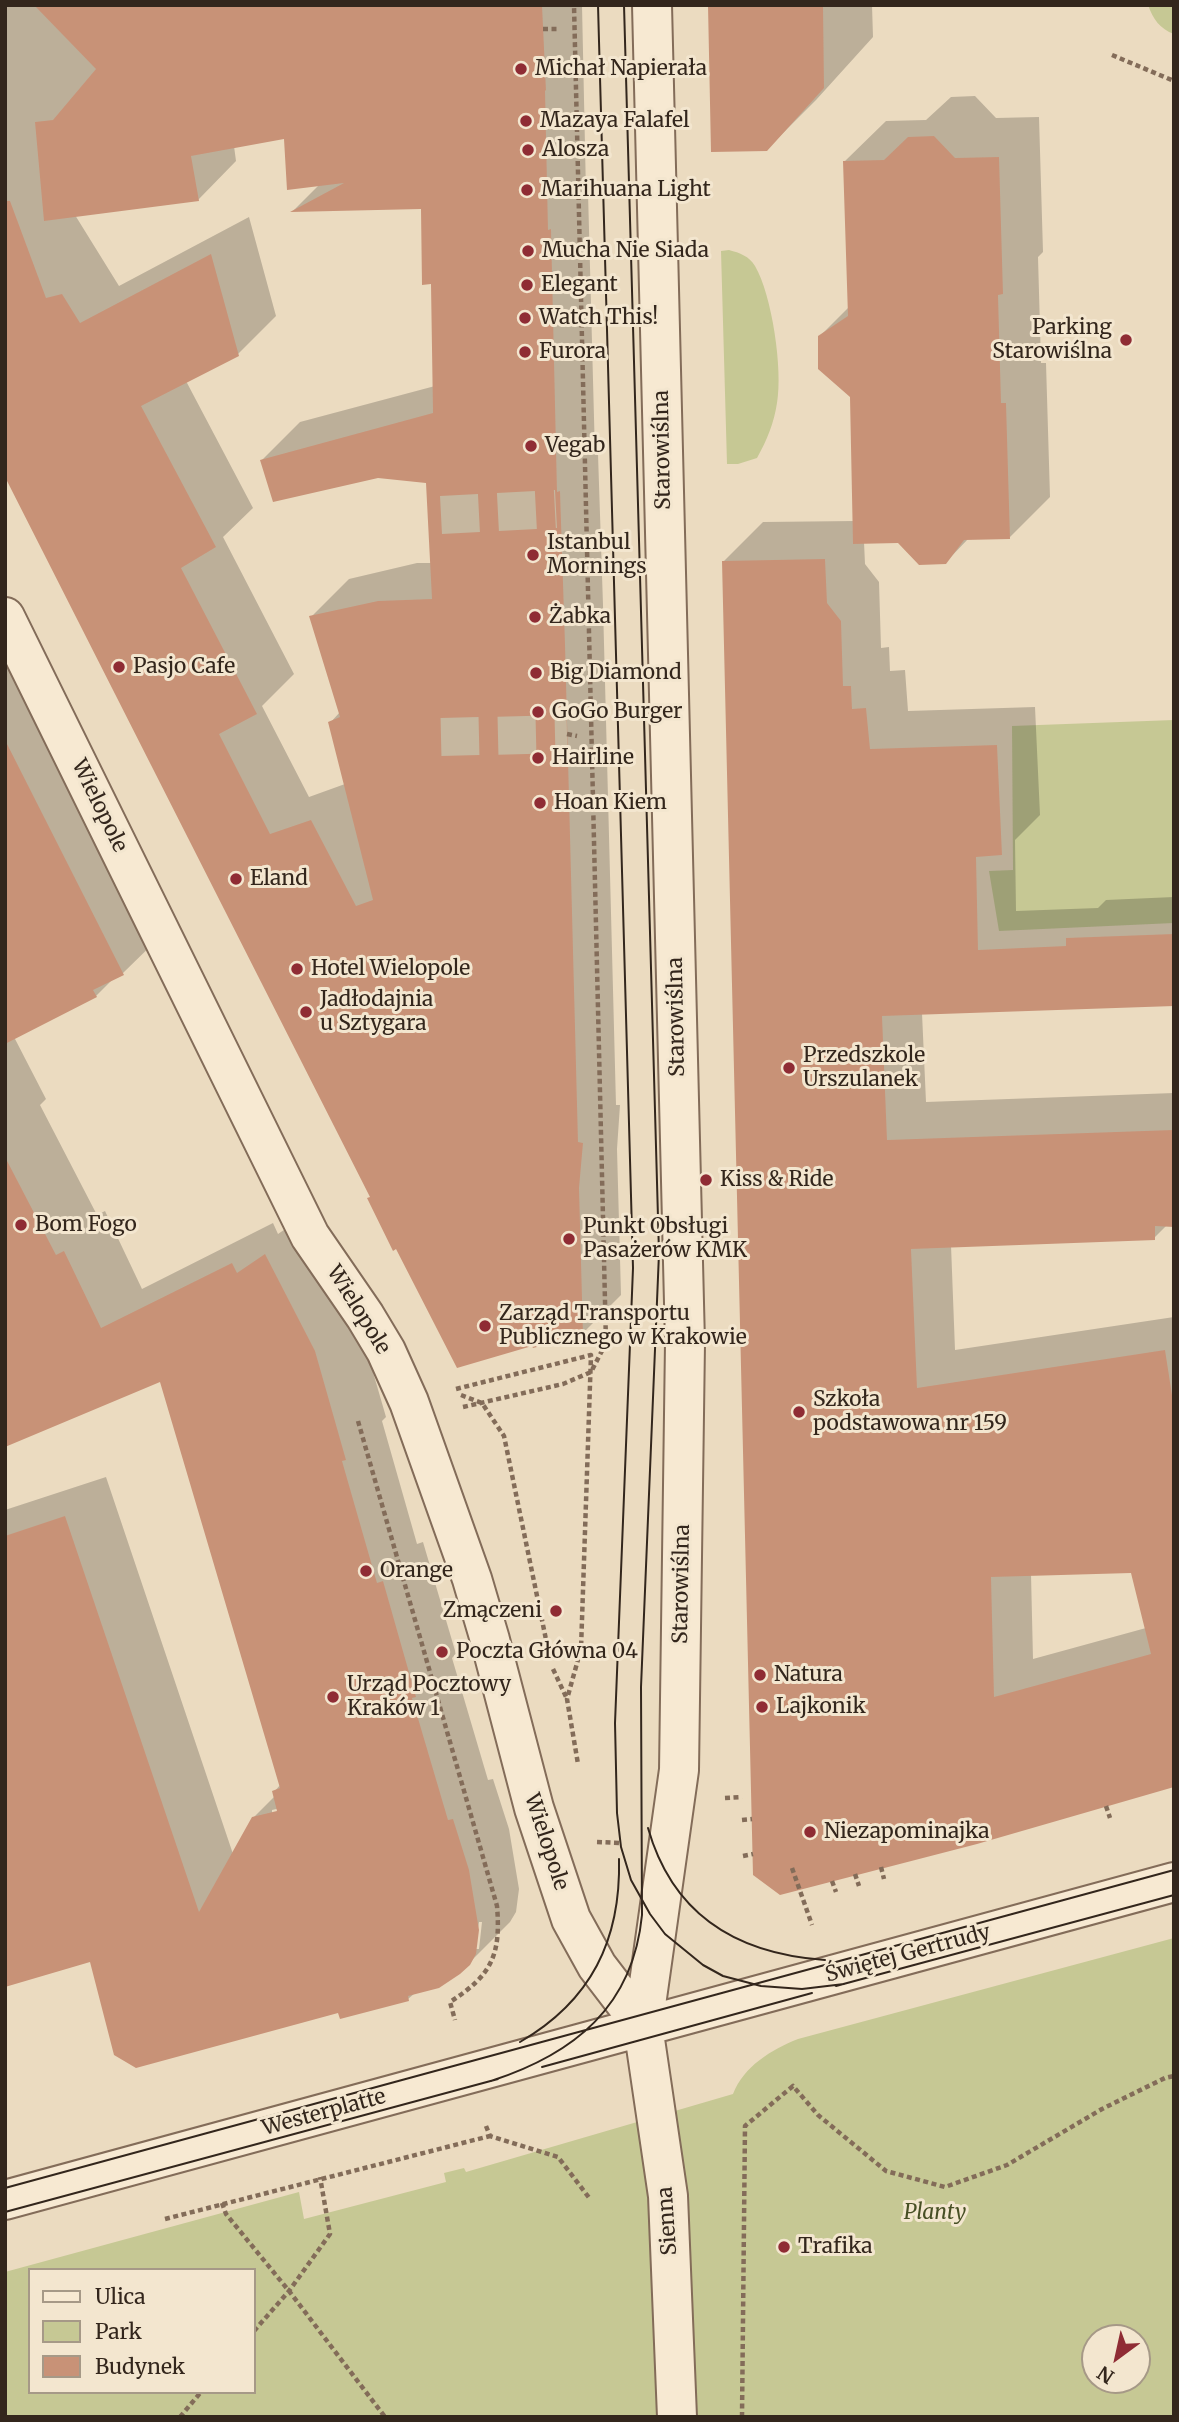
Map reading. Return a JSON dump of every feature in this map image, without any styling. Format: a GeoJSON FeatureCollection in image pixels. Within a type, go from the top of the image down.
{"type":"FeatureCollection","features":[{"type":"Feature","properties":{"kind":"street","name":"Starowiślna"},"geometry":{"type":"LineString","coordinates":[[643,2026],[679,1770],[685,1343],[652,5]]}},
{"type":"Feature","properties":{"kind":"street","name":"Wielopole"},"geometry":{"type":"LineString","coordinates":[[5,617],[310,1236],[386,1351],[417,1421],[472,1579],[540,1827],[578,1935],[597,1966],[643,2026]]}},
{"type":"Feature","properties":{"kind":"street","name":"Świętej Gertrudy"},"geometry":{"type":"LineString","coordinates":[[643,2026],[1174,1882]]}},
{"type":"Feature","properties":{"kind":"street","name":"Westerplatte"},"geometry":{"type":"LineString","coordinates":[[5,2200],[643,2026]]}},
{"type":"Feature","properties":{"kind":"street","name":"Sienna"},"geometry":{"type":"LineString","coordinates":[[643,2026],[667,2196],[677,2417]]}},
{"type":"Feature","properties":{"kind":"path"},"geometry":{"type":"LineString","coordinates":[[417,1421],[447,1411],[563,1384],[591,1372],[606,1343],[574,5]]}},
{"type":"Feature","properties":{"kind":"path"},"geometry":{"type":"LineString","coordinates":[[543,29],[558,29]]}},
{"type":"Feature","properties":{"kind":"path"},"geometry":{"type":"LineString","coordinates":[[1112,55],[1174,81]]}},
{"type":"Feature","properties":{"kind":"path"},"geometry":{"type":"LineString","coordinates":[[567,734],[577,736]]}},
{"type":"Feature","properties":{"kind":"path"},"geometry":{"type":"LineString","coordinates":[[567,1699],[580,1649],[591,1355],[450,1391],[482,1403],[504,1436],[553,1670],[567,1699],[580,1776]]}},
{"type":"Feature","properties":{"kind":"path"},"geometry":{"type":"LineString","coordinates":[[359,1421],[497,1906],[499,1934],[496,1952],[472,1988],[450,2002],[455,2020]]}},
{"type":"Feature","properties":{"kind":"path"},"geometry":{"type":"LineString","coordinates":[[1106,1806],[1110,1818]]}},
{"type":"Feature","properties":{"kind":"path"},"geometry":{"type":"LineString","coordinates":[[742,1819],[752,1819]]}},
{"type":"Feature","properties":{"kind":"path"},"geometry":{"type":"LineString","coordinates":[[540,1827],[583,1842],[670,1841]]}},
{"type":"Feature","properties":{"kind":"path"},"geometry":{"type":"LineString","coordinates":[[743,1856],[753,1854]]}},
{"type":"Feature","properties":{"kind":"path"},"geometry":{"type":"LineString","coordinates":[[881,1867],[884,1879]]}},
{"type":"Feature","properties":{"kind":"path"},"geometry":{"type":"LineString","coordinates":[[792,1868],[812,1925]]}},
{"type":"Feature","properties":{"kind":"path"},"geometry":{"type":"LineString","coordinates":[[855,1874],[859,1886]]}},
{"type":"Feature","properties":{"kind":"path"},"geometry":{"type":"LineString","coordinates":[[832,1881],[836,1892]]}},
{"type":"Feature","properties":{"kind":"path"},"geometry":{"type":"LineString","coordinates":[[742,2417],[746,2126],[793,2086],[818,2115],[886,2171],[945,2187],[1007,2165],[1101,2109],[1174,2076]]}},
{"type":"Feature","properties":{"kind":"path"},"geometry":{"type":"LineString","coordinates":[[486,2126],[490,2136]]}},
{"type":"Feature","properties":{"kind":"path"},"geometry":{"type":"LineString","coordinates":[[165,2218],[490,2136],[558,2157],[590,2199]]}},
{"type":"Feature","properties":{"kind":"path"},"geometry":{"type":"LineString","coordinates":[[256,2329],[289,2291],[330,2234],[320,2177]]}},
{"type":"Feature","properties":{"kind":"path"},"geometry":{"type":"LineString","coordinates":[[222,2203],[226,2214],[289,2291],[385,2417]]}},
{"type":"Feature","properties":{"kind":"path"},"geometry":{"type":"LineString","coordinates":[[180,2417],[199,2394]]}},
{"type":"Feature","properties":{"kind":"green space"},"geometry":{"type":"Polygon","coordinates":[[[1148,5],[1174,5],[1174,34],[1158,23],[1148,5]]]}},
{"type":"Feature","properties":{"kind":"green space"},"geometry":{"type":"Polygon","coordinates":[[[729,250],[750,260],[761,279],[775,333],[778,372],[777,403],[767,438],[757,458],[738,464],[727,464],[721,251],[729,250]]]}},
{"type":"Feature","properties":{"kind":"green space"},"geometry":{"type":"Polygon","coordinates":[[[1174,720],[1174,923],[999,931],[989,871],[1013,870],[1012,726],[1174,720]]]}},
{"type":"Feature","properties":{"kind":"green space","name":"Planty"},"geometry":{"type":"Polygon","coordinates":[[[1174,1938],[1174,2417],[5,2417],[5,2272],[299,2192],[304,2219],[446,2182],[444,2173],[464,2168],[466,2172],[733,2094],[744,2075],[760,2060],[798,2039],[1174,1938]]]}},
{"type":"Feature","properties":{"kind":"building"},"geometry":{"type":"Polygon","coordinates":[[[34,5],[542,5],[557,492],[560,491],[565,644],[578,1142],[583,1143],[579,1188],[583,1335],[533,1348],[532,1346],[457,1368],[396,1249],[393,1251],[367,1198],[370,1197],[5,477],[5,201],[10,201],[46,298],[62,294],[80,323],[211,254],[239,356],[141,406],[216,547],[181,568],[257,714],[219,734],[270,834],[311,820],[356,906],[373,900],[328,722],[340,717],[309,616],[378,601],[432,599],[426,483],[378,478],[273,502],[260,460],[433,413],[431,284],[422,285],[421,209],[290,212],[344,183],[287,190],[284,139],[191,156],[199,201],[44,221],[35,122],[53,120],[96,69],[34,5]]]}},
{"type":"Feature","properties":{"kind":"building"},"geometry":{"type":"Polygon","coordinates":[[[708,5],[823,5],[824,88],[767,151],[711,152],[708,5]]]}},
{"type":"Feature","properties":{"kind":"building"},"geometry":{"type":"Polygon","coordinates":[[[934,136],[955,158],[999,157],[1003,294],[998,295],[1001,403],[1006,403],[1010,539],[964,540],[946,564],[919,565],[898,543],[853,544],[850,397],[818,369],[818,336],[848,316],[843,161],[884,160],[908,137],[934,136]]]}},
{"type":"Feature","properties":{"kind":"building"},"geometry":{"type":"Polygon","coordinates":[[[825,559],[827,603],[841,621],[843,686],[851,686],[852,709],[866,708],[870,749],[997,745],[1002,855],[976,857],[978,950],[1066,946],[1066,938],[1174,934],[1174,1006],[882,1016],[887,1140],[1173,1130],[1174,1227],[1155,1226],[1155,1240],[911,1249],[917,1388],[1165,1350],[1174,1408],[1174,1787],[977,1844],[780,1895],[753,1875],[722,561],[825,559]],[[1131,1573],[991,1577],[994,1697],[1151,1654],[1131,1573]]]}},
{"type":"Feature","properties":{"kind":"building"},"geometry":{"type":"Polygon","coordinates":[[[5,740],[124,975],[93,990],[97,997],[5,1044],[5,740]]]}},
{"type":"Feature","properties":{"kind":"building","name":"Urząd Pocztowy Kraków 1"},"geometry":{"type":"Polygon","coordinates":[[[5,1157],[56,1255],[64,1251],[101,1328],[232,1263],[237,1273],[265,1254],[315,1351],[346,1460],[342,1461],[377,1583],[383,1581],[416,1697],[412,1698],[448,1820],[453,1819],[469,1870],[479,1930],[476,1954],[470,1965],[439,1988],[408,1996],[409,2001],[340,2019],[338,2013],[136,2068],[114,2055],[90,1962],[5,1987],[5,1536],[65,1516],[199,1912],[252,1817],[277,1811],[272,1791],[280,1788],[160,1382],[5,1447],[5,1157]]]}},
{"type":"Feature","properties":{"kind":"tunnel"},"geometry":{"type":"LineString","coordinates":[[441,515],[556,509]]}},
{"type":"Feature","properties":{"kind":"tunnel"},"geometry":{"type":"LineString","coordinates":[[441,737],[567,734]]}},
{"type":"Feature","properties":{"kind":"tram line"},"geometry":{"type":"LineString","coordinates":[[598,5],[633,1268],[615,1723],[617,1813],[621,1847],[631,1880],[650,1914],[665,1934],[703,1965],[723,1976],[761,1986],[802,1989],[844,1984]]}},
{"type":"Feature","properties":{"kind":"tram line"},"geometry":{"type":"LineString","coordinates":[[491,2081],[548,2057],[573,2041],[594,2022],[612,2001],[626,1976],[636,1947],[642,1915],[641,1687],[659,1253],[624,5]]}},
{"type":"Feature","properties":{"kind":"tram line"},"geometry":{"type":"LineString","coordinates":[[648,1828],[659,1859],[674,1885],[692,1907],[713,1925],[737,1939],[764,1949],[825,1960]]}},
{"type":"Feature","properties":{"kind":"tram line"},"geometry":{"type":"LineString","coordinates":[[520,2042],[566,2008],[597,1966],[614,1916],[619,1859]]}},
{"type":"Feature","properties":{"kind":"tram line"},"geometry":{"type":"LineString","coordinates":[[5,2188],[1174,1870]]}},
{"type":"Feature","properties":{"kind":"tram line"},"geometry":{"type":"LineString","coordinates":[[836,1986],[1174,1895]]}},
{"type":"Feature","properties":{"kind":"tram line"},"geometry":{"type":"LineString","coordinates":[[542,2067],[812,1993]]}},
{"type":"Feature","properties":{"kind":"tram line"},"geometry":{"type":"LineString","coordinates":[[5,2212],[498,2079]]}},
{"type":"Feature","properties":{"kind":"place","name":"Michał Napierała"},"geometry":{"type":"Point","coordinates":[521,69]}},
{"type":"Feature","properties":{"kind":"place","name":"Mazaya Falafel"},"geometry":{"type":"Point","coordinates":[526,121]}},
{"type":"Feature","properties":{"kind":"place","name":"Alosza"},"geometry":{"type":"Point","coordinates":[528,150]}},
{"type":"Feature","properties":{"kind":"place","name":"Marihuana Light"},"geometry":{"type":"Point","coordinates":[527,190]}},
{"type":"Feature","properties":{"kind":"place","name":"Mucha Nie Siada"},"geometry":{"type":"Point","coordinates":[528,251]}},
{"type":"Feature","properties":{"kind":"place","name":"Elegant"},"geometry":{"type":"Point","coordinates":[527,285]}},
{"type":"Feature","properties":{"kind":"place","name":"Watch This!"},"geometry":{"type":"Point","coordinates":[525,318]}},
{"type":"Feature","properties":{"kind":"place","name":"Parking Starowiślna"},"geometry":{"type":"Point","coordinates":[1126,340]}},
{"type":"Feature","properties":{"kind":"place","name":"Furora"},"geometry":{"type":"Point","coordinates":[525,352]}},
{"type":"Feature","properties":{"kind":"place","name":"Vegab"},"geometry":{"type":"Point","coordinates":[531,446]}},
{"type":"Feature","properties":{"kind":"place","name":"Istanbul Mornings"},"geometry":{"type":"Point","coordinates":[533,555]}},
{"type":"Feature","properties":{"kind":"place","name":"Żabka"},"geometry":{"type":"Point","coordinates":[535,617]}},
{"type":"Feature","properties":{"kind":"place","name":"Pasjo Cafe"},"geometry":{"type":"Point","coordinates":[119,667]}},
{"type":"Feature","properties":{"kind":"place","name":"Big Diamond"},"geometry":{"type":"Point","coordinates":[536,673]}},
{"type":"Feature","properties":{"kind":"place","name":"GoGo Burger"},"geometry":{"type":"Point","coordinates":[538,712]}},
{"type":"Feature","properties":{"kind":"place","name":"Hairline"},"geometry":{"type":"Point","coordinates":[538,758]}},
{"type":"Feature","properties":{"kind":"place","name":"Hoan Kiem"},"geometry":{"type":"Point","coordinates":[540,803]}},
{"type":"Feature","properties":{"kind":"place","name":"Eland"},"geometry":{"type":"Point","coordinates":[236,879]}},
{"type":"Feature","properties":{"kind":"place","name":"Hotel Wielopole"},"geometry":{"type":"Point","coordinates":[297,969]}},
{"type":"Feature","properties":{"kind":"place","name":"Jadłodajnia u Sztygara"},"geometry":{"type":"Point","coordinates":[306,1012]}},
{"type":"Feature","properties":{"kind":"place","name":"Przedszkole Urszulanek"},"geometry":{"type":"Point","coordinates":[789,1068]}},
{"type":"Feature","properties":{"kind":"place","name":"Kiss & Ride"},"geometry":{"type":"Point","coordinates":[706,1180]}},
{"type":"Feature","properties":{"kind":"place","name":"Bom Fogo"},"geometry":{"type":"Point","coordinates":[21,1225]}},
{"type":"Feature","properties":{"kind":"place","name":"Punkt Obsługi Pasażerów KMK"},"geometry":{"type":"Point","coordinates":[569,1239]}},
{"type":"Feature","properties":{"kind":"place","name":"Zarząd Transportu Publicznego w Krakowie"},"geometry":{"type":"Point","coordinates":[485,1326]}},
{"type":"Feature","properties":{"kind":"place","name":"Szkoła podstawowa nr 159"},"geometry":{"type":"Point","coordinates":[799,1412]}},
{"type":"Feature","properties":{"kind":"place","name":"Orange"},"geometry":{"type":"Point","coordinates":[366,1571]}},
{"type":"Feature","properties":{"kind":"place","name":"Zmączeni"},"geometry":{"type":"Point","coordinates":[556,1611]}},
{"type":"Feature","properties":{"kind":"place","name":"Poczta Główna 04"},"geometry":{"type":"Point","coordinates":[442,1652]}},
{"type":"Feature","properties":{"kind":"place","name":"Natura"},"geometry":{"type":"Point","coordinates":[760,1675]}},
{"type":"Feature","properties":{"kind":"place","name":"Urząd Pocztowy Kraków 1"},"geometry":{"type":"Point","coordinates":[333,1697]}},
{"type":"Feature","properties":{"kind":"place","name":"Lajkonik"},"geometry":{"type":"Point","coordinates":[762,1707]}},
{"type":"Feature","properties":{"kind":"place","name":"Niezapominajka"},"geometry":{"type":"Point","coordinates":[810,1832]}},
{"type":"Feature","properties":{"kind":"place","name":"Trafika"},"geometry":{"type":"Point","coordinates":[784,2247]}}]}
